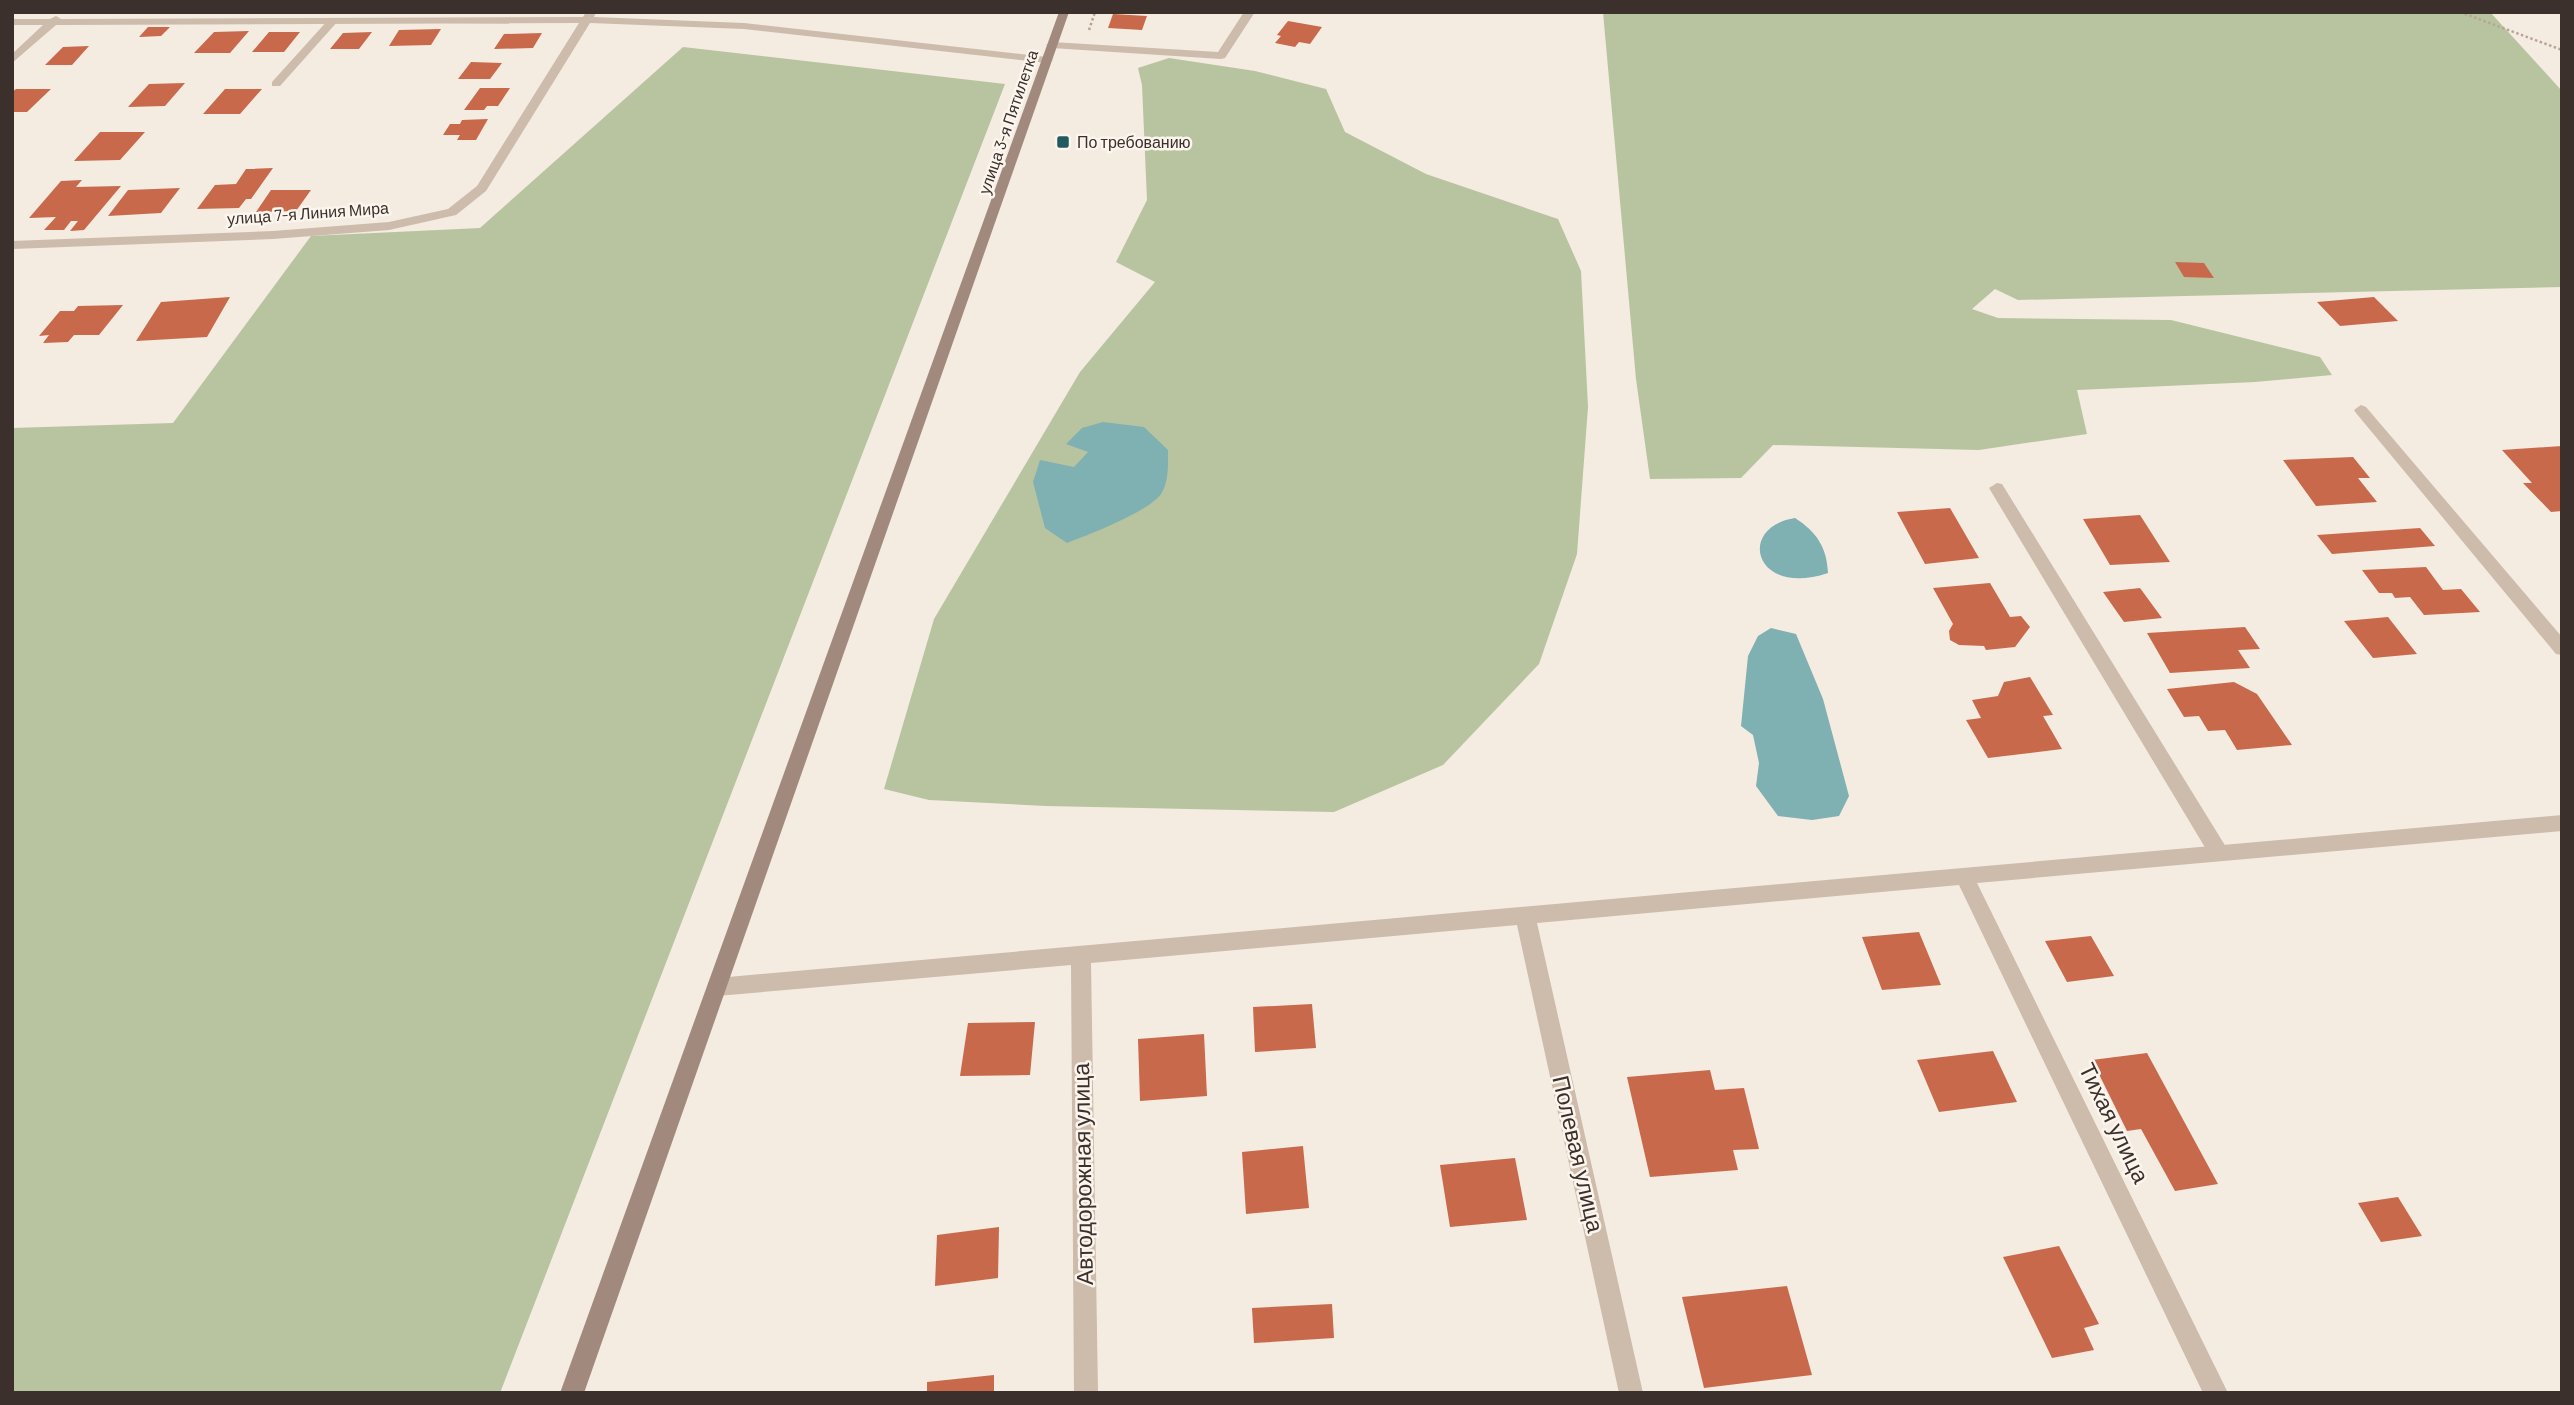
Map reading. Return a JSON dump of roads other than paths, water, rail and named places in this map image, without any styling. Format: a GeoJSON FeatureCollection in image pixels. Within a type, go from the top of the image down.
{"type":"FeatureCollection","features":[{"type":"Feature","properties":{"kind":"main road","name":"улица 3-я Пятилетка"},"geometry":{"type":"LineString","coordinates":[[572,1393],[1064,12]]}},
{"type":"Feature","properties":{"kind":"street"},"geometry":{"type":"LineString","coordinates":[[12,60],[64,12]]}},
{"type":"Feature","properties":{"kind":"street"},"geometry":{"type":"LineString","coordinates":[[1052,46],[1221,56],[1250,12]]}},
{"type":"Feature","properties":{"kind":"street"},"geometry":{"type":"LineString","coordinates":[[12,22],[333,21],[390,16],[589,16],[744,26],[1046,60]]}},
{"type":"Feature","properties":{"kind":"street","name":"улица 7-я Линия Мира"},"geometry":{"type":"LineString","coordinates":[[12,245],[273,235],[389,226],[452,212],[482,188],[589,16]]}},
{"type":"Feature","properties":{"kind":"street"},"geometry":{"type":"LineString","coordinates":[[276,84],[333,21]]}},
{"type":"Feature","properties":{"kind":"street"},"geometry":{"type":"LineString","coordinates":[[2361,410],[2562,649]]}},
{"type":"Feature","properties":{"kind":"street"},"geometry":{"type":"LineString","coordinates":[[1997,488],[2219,853]]}},
{"type":"Feature","properties":{"kind":"street"},"geometry":{"type":"LineString","coordinates":[[717,987],[2562,822]]}},
{"type":"Feature","properties":{"kind":"street","name":"Тихая улица"},"geometry":{"type":"LineString","coordinates":[[1964,876],[2216,1393]]}},
{"type":"Feature","properties":{"kind":"street","name":"Полевая улица"},"geometry":{"type":"LineString","coordinates":[[1525,915],[1632,1393]]}},
{"type":"Feature","properties":{"kind":"street","name":"Автодорожная улица"},"geometry":{"type":"LineString","coordinates":[[1081,955],[1086,1393]]}},
{"type":"Feature","properties":{"kind":"water"},"geometry":{"type":"Polygon","coordinates":[[[1103,422],[1144,427],[1168,450],[1165,484],[1161,494],[1144,508],[1067,543],[1045,528],[1033,482],[1040,460],[1074,467],[1088,452],[1066,444],[1082,428],[1103,422]]]}},
{"type":"Feature","properties":{"kind":"water"},"geometry":{"type":"Polygon","coordinates":[[[1795,518],[1819,541],[1826,556],[1828,573],[1803,578],[1783,576],[1769,569],[1762,558],[1760,546],[1765,534],[1776,524],[1795,518]]]}},
{"type":"Feature","properties":{"kind":"water"},"geometry":{"type":"Polygon","coordinates":[[[1771,628],[1796,634],[1823,699],[1849,796],[1839,816],[1812,820],[1778,816],[1756,786],[1759,763],[1753,735],[1741,726],[1748,656],[1758,636],[1771,628]]]}},
{"type":"Feature","properties":{"kind":"place","name":"По требованию"},"geometry":{"type":"Point","coordinates":[1063,142]}}]}
